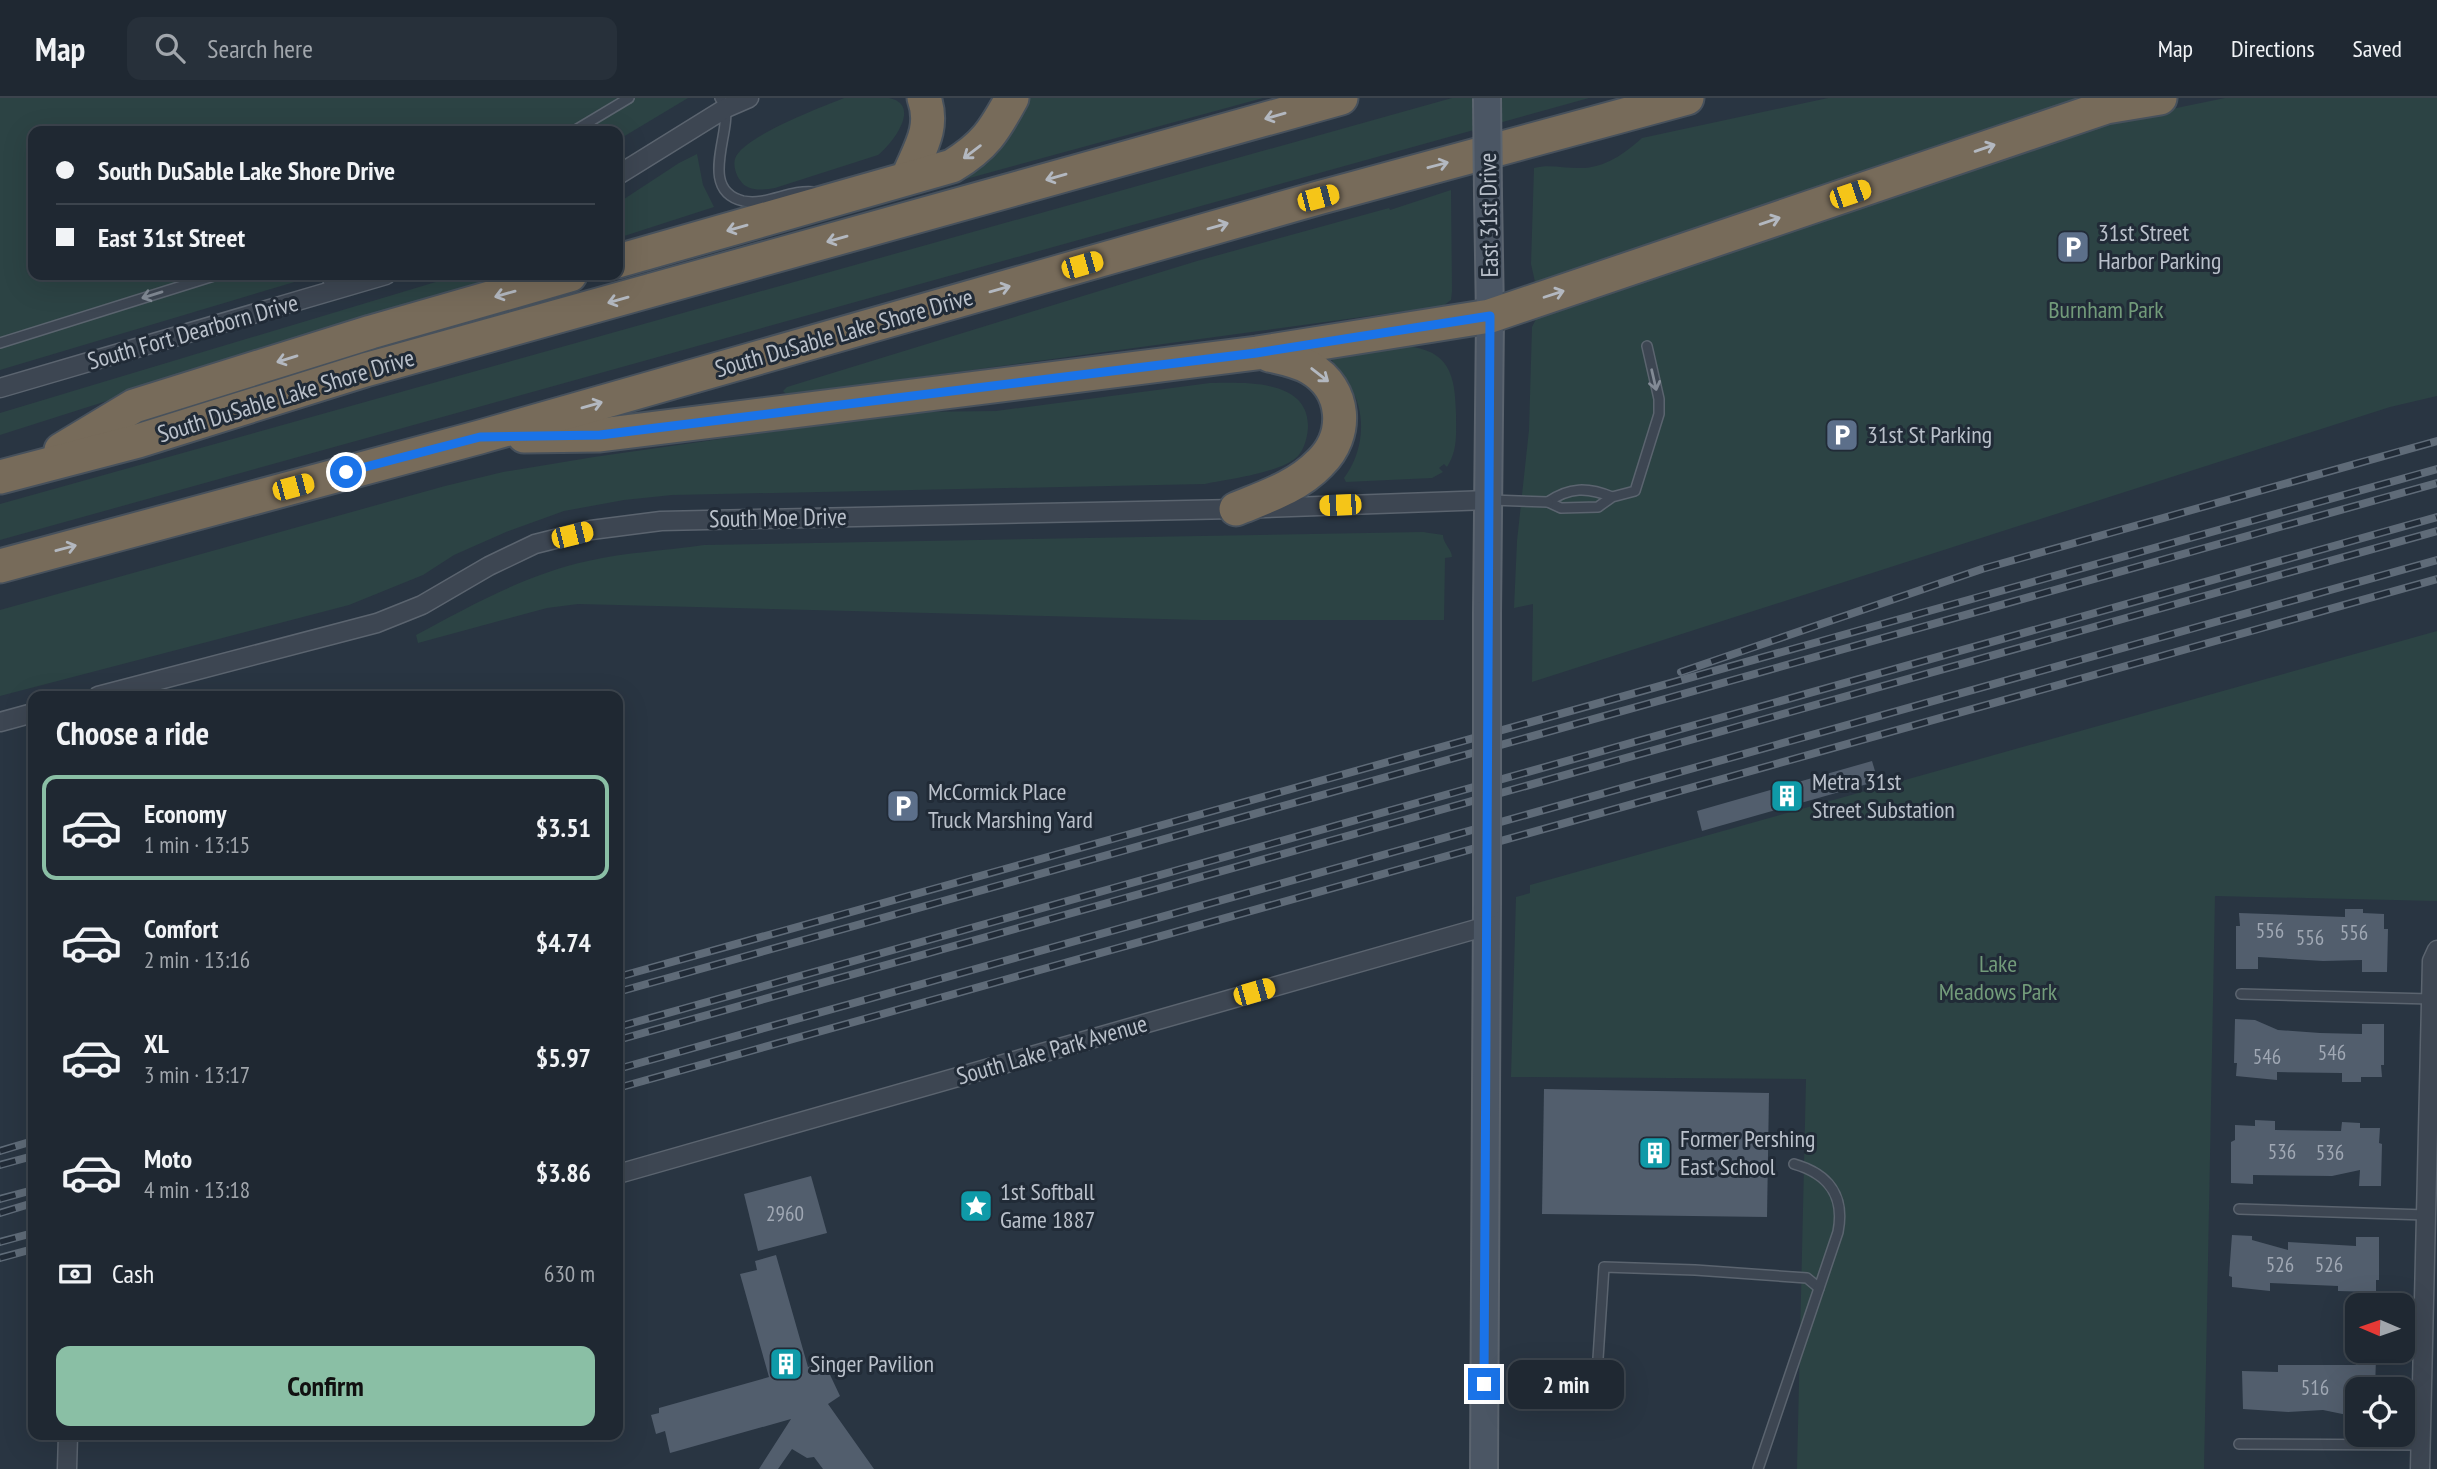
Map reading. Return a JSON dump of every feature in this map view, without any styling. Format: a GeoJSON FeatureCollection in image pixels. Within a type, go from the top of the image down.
{"type":"FeatureCollection","features":[{"type":"Feature","properties":{"kind":"highway"},"geometry":{"type":"LineString","coordinates":[[908,177],[929,127],[928,108],[924,98]]}},
{"type":"Feature","properties":{"kind":"highway"},"geometry":{"type":"LineString","coordinates":[[623,260],[952,166],[975,152],[988,138],[1012,98]]}},
{"type":"Feature","properties":{"kind":"highway","name":"South DuSable Lake Shore Drive"},"geometry":{"type":"LineString","coordinates":[[15,474],[138,441],[378,366],[1341,98]]}},
{"type":"Feature","properties":{"kind":"highway","name":"South DuSable Lake Shore Drive"},"geometry":{"type":"LineString","coordinates":[[0,566],[480,437],[1318,198],[1687,98]]}},
{"type":"Feature","properties":{"kind":"highway"},"geometry":{"type":"LineString","coordinates":[[480,437],[600,435],[1256,353],[1490,316],[2106,107],[2160,98]]}},
{"type":"Feature","properties":{"kind":"highway"},"geometry":{"type":"LineString","coordinates":[[15,474],[134,406],[370,332],[552,280]]}},
{"type":"Feature","properties":{"kind":"highway"},"geometry":{"type":"LineString","coordinates":[[1236,509],[1303,478],[1334,448],[1341,426],[1338,400],[1329,382],[1310,368],[1287,359],[1256,353]]}},
{"type":"Feature","properties":{"kind":"main road","name":"East 31st Drive"},"geometry":{"type":"LineString","coordinates":[[1484,1469],[1490,316],[1487,98]]}},
{"type":"Feature","properties":{"kind":"street"},"geometry":{"type":"LineString","coordinates":[[623,173],[723,103],[749,98]]}},
{"type":"Feature","properties":{"kind":"street","name":"South Fort Dearborn Drive"},"geometry":{"type":"LineString","coordinates":[[0,388],[329,283],[350,280]]}},
{"type":"Feature","properties":{"kind":"street","name":"South Moe Drive"},"geometry":{"type":"LineString","coordinates":[[117,691],[377,622],[422,605],[489,566],[535,544],[591,530],[662,521],[1236,509],[1489,500]]}},
{"type":"Feature","properties":{"kind":"street"},"geometry":{"type":"LineString","coordinates":[[0,722],[28,714]]}},
{"type":"Feature","properties":{"kind":"street","name":"South Lake Park Avenue"},"geometry":{"type":"LineString","coordinates":[[623,1173],[1487,915]]}},
{"type":"Feature","properties":{"kind":"street"},"geometry":{"type":"LineString","coordinates":[[2420,1469],[2426,1215],[2433,1135],[2432,961],[2437,950]]}},
{"type":"Feature","properties":{"kind":"street"},"geometry":{"type":"LineString","coordinates":[[67,1469],[68,1440]]}},
{"type":"Feature","properties":{"kind":"lane"},"geometry":{"type":"LineString","coordinates":[[582,126],[629,98]]}},
{"type":"Feature","properties":{"kind":"lane"},"geometry":{"type":"LineString","coordinates":[[723,103],[719,163],[721,182],[730,194],[743,201],[759,201],[803,190],[850,196]]}},
{"type":"Feature","properties":{"kind":"lane"},"geometry":{"type":"LineString","coordinates":[[0,343],[201,280]]}},
{"type":"Feature","properties":{"kind":"lane"},"geometry":{"type":"LineString","coordinates":[[1489,500],[1548,502],[1561,508],[1598,507],[1612,497],[1635,491],[1659,414],[1659,399],[1647,346]]}},
{"type":"Feature","properties":{"kind":"lane"},"geometry":{"type":"LineString","coordinates":[[1548,502],[1562,492],[1581,490],[1595,490],[1612,497]]}},
{"type":"Feature","properties":{"kind":"lane"},"geometry":{"type":"LineString","coordinates":[[2241,994],[2431,999]]}},
{"type":"Feature","properties":{"kind":"lane"},"geometry":{"type":"LineString","coordinates":[[1758,1469],[1842,1215],[1837,1196],[1827,1180],[1811,1169],[1794,1164]]}},
{"type":"Feature","properties":{"kind":"lane"},"geometry":{"type":"LineString","coordinates":[[2239,1209],[2426,1215]]}},
{"type":"Feature","properties":{"kind":"lane"},"geometry":{"type":"LineString","coordinates":[[1596,1389],[1604,1267],[1807,1278],[1819,1288]]}},
{"type":"Feature","properties":{"kind":"lane"},"geometry":{"type":"LineString","coordinates":[[2239,1444],[2421,1445]]}},
{"type":"Feature","properties":{"kind":"green space"},"geometry":{"type":"Polygon","coordinates":[[[0,98],[688,98],[623,137],[623,126],[28,126],[28,280],[301,280],[0,370],[0,98]]]}},
{"type":"Feature","properties":{"kind":"green space"},"geometry":{"type":"Polygon","coordinates":[[[844,98],[889,98],[899,102],[903,108],[901,125],[890,143],[878,155],[775,188],[756,189],[743,184],[734,164],[741,150],[751,141],[801,115],[844,98]]]}},
{"type":"Feature","properties":{"kind":"green space"},"geometry":{"type":"Polygon","coordinates":[[[1025,98],[1263,98],[944,185],[1025,98]]]}},
{"type":"Feature","properties":{"kind":"green space"},"geometry":{"type":"Polygon","coordinates":[[[1452,98],[1589,98],[0,540],[0,504],[1452,98]]]}},
{"type":"Feature","properties":{"kind":"green space"},"geometry":{"type":"Polygon","coordinates":[[[1828,98],[2092,98],[1535,282],[1531,264],[1534,168],[1596,166],[1621,155],[1642,138],[1828,98]]]}},
{"type":"Feature","properties":{"kind":"green space","name":"Burnham Park"},"geometry":{"type":"Polygon","coordinates":[[[2225,98],[2437,98],[2437,396],[2390,407],[1532,682],[1533,604],[1514,608],[1517,541],[1529,430],[1532,327],[1537,317],[2044,141],[2123,119],[2225,98]]]}},
{"type":"Feature","properties":{"kind":"green space"},"geometry":{"type":"Polygon","coordinates":[[[697,154],[703,185],[714,207],[623,236],[623,200],[697,154]]]}},
{"type":"Feature","properties":{"kind":"green space"},"geometry":{"type":"Polygon","coordinates":[[[1451,190],[1452,291],[1451,300],[1443,306],[787,395],[783,391],[787,387],[1197,261],[1389,208],[1390,210],[1451,190]]]}},
{"type":"Feature","properties":{"kind":"green space"},"geometry":{"type":"Polygon","coordinates":[[[442,280],[486,280],[0,435],[0,413],[442,280]]]}},
{"type":"Feature","properties":{"kind":"green space"},"geometry":{"type":"Polygon","coordinates":[[[1405,346],[1432,353],[1441,359],[1451,376],[1456,428],[1451,461],[1447,467],[1444,464],[1439,468],[1443,472],[1432,478],[1346,482],[1344,478],[1359,446],[1360,412],[1352,390],[1331,358],[1405,346]]]}},
{"type":"Feature","properties":{"kind":"green space"},"geometry":{"type":"Polygon","coordinates":[[[1210,383],[1271,386],[1297,399],[1305,410],[1308,425],[1306,441],[1298,456],[1267,471],[1205,484],[672,495],[564,511],[506,532],[454,555],[423,575],[349,605],[0,696],[0,610],[445,486],[503,472],[594,457],[911,412],[996,411],[1210,383]]]}},
{"type":"Feature","properties":{"kind":"green space"},"geometry":{"type":"Polygon","coordinates":[[[1423,532],[1443,535],[1452,554],[1452,557],[1445,558],[1444,620],[1201,620],[578,604],[547,608],[418,643],[416,635],[499,592],[565,567],[617,556],[704,545],[1423,532]]]}},
{"type":"Feature","properties":{"kind":"green space","name":"Lake Meadows Park"},"geometry":{"type":"Polygon","coordinates":[[[2437,631],[2437,901],[2215,896],[2204,1469],[1797,1469],[1806,1079],[1511,1077],[1516,897],[1530,893],[1530,885],[2437,631]]]}},
{"type":"Feature","properties":{"kind":"building","name":"Metra 31st Street Substation"},"geometry":{"type":"Polygon","coordinates":[[[1872,761],[1878,781],[1702,831],[1697,811],[1872,761]]]}},
{"type":"Feature","properties":{"kind":"building"},"geometry":{"type":"Polygon","coordinates":[[[2345,909],[2363,909],[2363,913],[2384,914],[2384,929],[2388,929],[2387,972],[2362,972],[2362,960],[2323,961],[2258,957],[2258,969],[2236,969],[2236,926],[2240,926],[2239,913],[2345,917],[2345,909]]]}},
{"type":"Feature","properties":{"kind":"building"},"geometry":{"type":"Polygon","coordinates":[[[2235,1019],[2255,1020],[2278,1030],[2320,1033],[2362,1034],[2362,1024],[2384,1024],[2382,1077],[2361,1077],[2361,1082],[2342,1082],[2342,1073],[2277,1072],[2277,1080],[2236,1076],[2235,1019]]]}},
{"type":"Feature","properties":{"kind":"building","name":"Former Pershing East School"},"geometry":{"type":"Polygon","coordinates":[[[1544,1089],[1769,1093],[1767,1217],[1542,1214],[1544,1089]]]}},
{"type":"Feature","properties":{"kind":"building"},"geometry":{"type":"Polygon","coordinates":[[[2255,1120],[2275,1121],[2275,1130],[2341,1131],[2342,1122],[2360,1123],[2360,1128],[2380,1128],[2381,1186],[2359,1186],[2360,1170],[2332,1176],[2253,1175],[2253,1184],[2231,1183],[2231,1142],[2235,1140],[2235,1125],[2255,1126],[2255,1120]]]}},
{"type":"Feature","properties":{"kind":"building"},"geometry":{"type":"Polygon","coordinates":[[[811,1176],[827,1233],[758,1251],[744,1194],[811,1176]]]}},
{"type":"Feature","properties":{"kind":"building"},"geometry":{"type":"Polygon","coordinates":[[[2232,1235],[2252,1236],[2252,1240],[2288,1250],[2288,1242],[2356,1246],[2356,1237],[2379,1237],[2379,1280],[2376,1280],[2376,1292],[2338,1291],[2338,1286],[2270,1283],[2270,1291],[2232,1287],[2232,1277],[2229,1276],[2232,1235]]]}},
{"type":"Feature","properties":{"kind":"building","name":"Singer Pavilion"},"geometry":{"type":"Polygon","coordinates":[[[776,1255],[808,1367],[824,1362],[840,1396],[828,1404],[874,1469],[823,1469],[814,1457],[807,1458],[792,1449],[778,1469],[759,1469],[791,1419],[670,1453],[665,1431],[656,1434],[651,1415],[659,1413],[659,1408],[769,1377],[740,1274],[757,1270],[755,1261],[776,1255]]]}},
{"type":"Feature","properties":{"kind":"building"},"geometry":{"type":"Polygon","coordinates":[[[2376,1363],[2375,1377],[2345,1377],[2345,1415],[2323,1410],[2288,1412],[2243,1409],[2242,1371],[2278,1372],[2278,1365],[2376,1363]]]}},
{"type":"Feature","properties":{"kind":"railway"},"geometry":{"type":"LineString","coordinates":[[1681,672],[1982,569],[2437,441]]}},
{"type":"Feature","properties":{"kind":"railway"},"geometry":{"type":"LineString","coordinates":[[623,976],[2437,469]]}},
{"type":"Feature","properties":{"kind":"railway"},"geometry":{"type":"LineString","coordinates":[[623,991],[2437,483]]}},
{"type":"Feature","properties":{"kind":"railway"},"geometry":{"type":"LineString","coordinates":[[623,1026],[2437,517]]}},
{"type":"Feature","properties":{"kind":"railway"},"geometry":{"type":"LineString","coordinates":[[623,1039],[2437,531]]}},
{"type":"Feature","properties":{"kind":"railway"},"geometry":{"type":"LineString","coordinates":[[623,1068],[2437,560]]}},
{"type":"Feature","properties":{"kind":"railway"},"geometry":{"type":"LineString","coordinates":[[623,1087],[2437,579]]}},
{"type":"Feature","properties":{"kind":"railway"},"geometry":{"type":"LineString","coordinates":[[0,1151],[28,1143]]}},
{"type":"Feature","properties":{"kind":"railway"},"geometry":{"type":"LineString","coordinates":[[0,1165],[28,1157]]}},
{"type":"Feature","properties":{"kind":"railway"},"geometry":{"type":"LineString","coordinates":[[0,1199],[28,1191]]}},
{"type":"Feature","properties":{"kind":"railway"},"geometry":{"type":"LineString","coordinates":[[0,1213],[28,1205]]}},
{"type":"Feature","properties":{"kind":"railway"},"geometry":{"type":"LineString","coordinates":[[0,1242],[28,1234]]}},
{"type":"Feature","properties":{"kind":"railway"},"geometry":{"type":"LineString","coordinates":[[0,1258],[28,1250]]}},
{"type":"Feature","properties":{"kind":"place","name":"31st Street Harbor Parking"},"geometry":{"type":"Point","coordinates":[2073,247]}},
{"type":"Feature","properties":{"kind":"place","name":"31st St Parking"},"geometry":{"type":"Point","coordinates":[1842,435]}},
{"type":"Feature","properties":{"kind":"place","name":"Metra 31st Street Substation"},"geometry":{"type":"Point","coordinates":[1787,796]}},
{"type":"Feature","properties":{"kind":"place","name":"McCormick Place Truck Marshing Yard"},"geometry":{"type":"Point","coordinates":[903,806]}},
{"type":"Feature","properties":{"kind":"place","name":"Former Pershing East School"},"geometry":{"type":"Point","coordinates":[1655,1153]}},
{"type":"Feature","properties":{"kind":"place","name":"1st Softball Game 1887"},"geometry":{"type":"Point","coordinates":[976,1206]}},
{"type":"Feature","properties":{"kind":"place","name":"Singer Pavilion"},"geometry":{"type":"Point","coordinates":[786,1364]}},
{"type":"Feature","properties":{"kind":"route"},"geometry":{"type":"LineString","coordinates":[[346,472],[480,437],[600,435],[1256,353],[1490,316],[1484,1384]]}}]}
